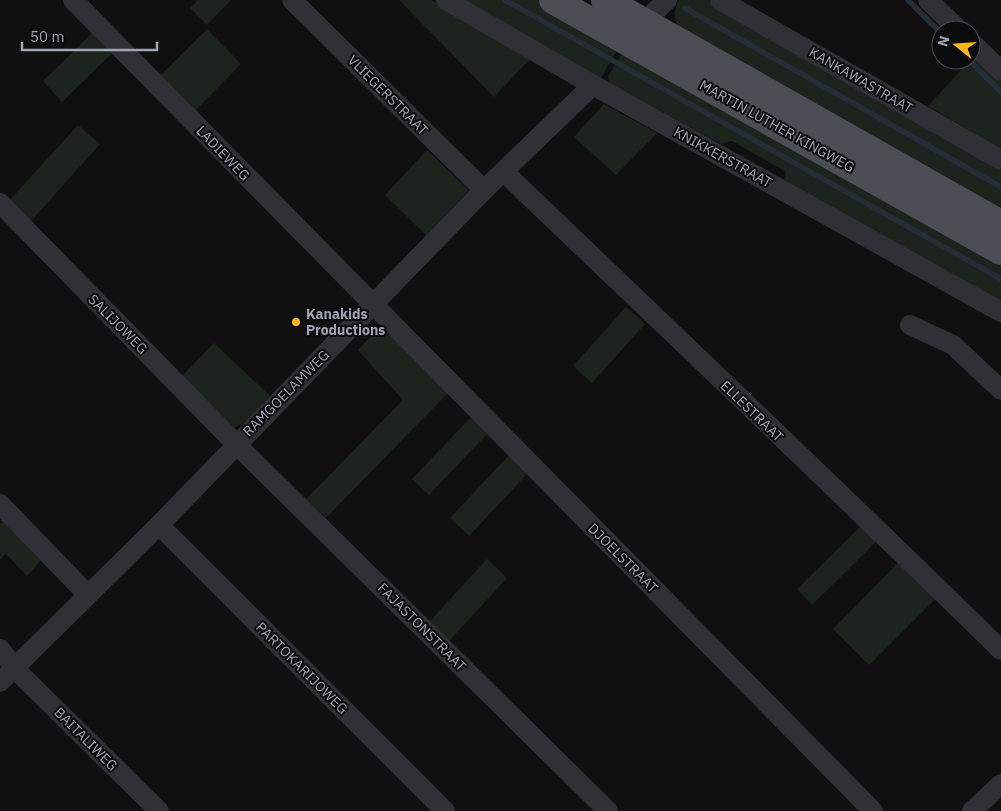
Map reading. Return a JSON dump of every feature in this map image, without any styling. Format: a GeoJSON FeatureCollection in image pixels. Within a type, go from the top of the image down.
{"type":"FeatureCollection","features":[{"type":"Feature","properties":{"kind":"main road","name":"MARTIN LUTHER KINGWEG"},"geometry":{"type":"LineString","coordinates":[[553,0],[638,33],[1001,224]]}},
{"type":"Feature","properties":{"kind":"main road","name":"MARTIN LUTHER KINGWEG"},"geometry":{"type":"LineString","coordinates":[[605,0],[638,33],[1001,251]]}},
{"type":"Feature","properties":{"kind":"street","name":"LADIEWEG"},"geometry":{"type":"LineString","coordinates":[[73,0],[373,306]]}},
{"type":"Feature","properties":{"kind":"street","name":"VLIEGERSTRAAT"},"geometry":{"type":"LineString","coordinates":[[292,0],[484,190]]}},
{"type":"Feature","properties":{"kind":"street","name":"KNIKKERSTRAAT"},"geometry":{"type":"LineString","coordinates":[[446,0],[593,85],[1001,312]]}},
{"type":"Feature","properties":{"kind":"street"},"geometry":{"type":"LineString","coordinates":[[638,33],[667,0]]}},
{"type":"Feature","properties":{"kind":"street","name":"KANKAWASTRAAT"},"geometry":{"type":"LineString","coordinates":[[720,0],[1001,160]]}},
{"type":"Feature","properties":{"kind":"street"},"geometry":{"type":"LineString","coordinates":[[928,0],[949,20]]}},
{"type":"Feature","properties":{"kind":"street"},"geometry":{"type":"LineString","coordinates":[[981,52],[1001,71]]}},
{"type":"Feature","properties":{"kind":"street","name":"RAMGOELAMWEG"},"geometry":{"type":"LineString","coordinates":[[7,675],[158,525],[484,190],[593,85]]}},
{"type":"Feature","properties":{"kind":"street","name":"ELLESTRAAT"},"geometry":{"type":"LineString","coordinates":[[504,172],[885,536],[1001,650]]}},
{"type":"Feature","properties":{"kind":"street","name":"SALIJOWEG"},"geometry":{"type":"LineString","coordinates":[[0,203],[236,444]]}},
{"type":"Feature","properties":{"kind":"street","name":"DJOELSTRAAT"},"geometry":{"type":"LineString","coordinates":[[373,306],[873,811]]}},
{"type":"Feature","properties":{"kind":"street"},"geometry":{"type":"LineString","coordinates":[[910,325],[953,345],[1001,390]]}},
{"type":"Feature","properties":{"kind":"street","name":"FAJASTONSTRAAT"},"geometry":{"type":"LineString","coordinates":[[236,444],[608,811]]}},
{"type":"Feature","properties":{"kind":"street"},"geometry":{"type":"LineString","coordinates":[[0,504],[87,594]]}},
{"type":"Feature","properties":{"kind":"street","name":"PARTOKARIJOWEG"},"geometry":{"type":"LineString","coordinates":[[158,525],[445,811]]}},
{"type":"Feature","properties":{"kind":"street","name":"BAITALIWEG"},"geometry":{"type":"LineString","coordinates":[[0,649],[7,675],[159,811]]}},
{"type":"Feature","properties":{"kind":"street"},"geometry":{"type":"LineString","coordinates":[[972,811],[1001,784]]}},
{"type":"Feature","properties":{"kind":"shaded area"},"geometry":{"type":"Polygon","coordinates":[[[198,0],[231,0],[207,25],[190,8],[198,0]]]}},
{"type":"Feature","properties":{"kind":"shaded area"},"geometry":{"type":"Polygon","coordinates":[[[399,0],[431,0],[533,56],[494,97],[399,0]]]}},
{"type":"Feature","properties":{"kind":"shaded area"},"geometry":{"type":"Polygon","coordinates":[[[462,0],[542,0],[613,45],[616,52],[600,79],[462,0]]]}},
{"type":"Feature","properties":{"kind":"shaded area"},"geometry":{"type":"Polygon","coordinates":[[[679,0],[708,0],[1001,167],[1001,212],[678,27],[675,13],[679,0]]]}},
{"type":"Feature","properties":{"kind":"shaded area"},"geometry":{"type":"Polygon","coordinates":[[[207,29],[241,64],[191,115],[156,80],[207,29]]]}},
{"type":"Feature","properties":{"kind":"shaded area"},"geometry":{"type":"Polygon","coordinates":[[[94,31],[114,51],[62,102],[43,81],[94,31]]]}},
{"type":"Feature","properties":{"kind":"shaded area"},"geometry":{"type":"Polygon","coordinates":[[[624,54],[1001,260],[1001,304],[784,180],[786,172],[732,141],[721,144],[609,83],[608,76],[621,55],[624,54]]]}},
{"type":"Feature","properties":{"kind":"shaded area"},"geometry":{"type":"Polygon","coordinates":[[[981,59],[1001,79],[1001,149],[928,106],[961,70],[981,70],[981,59]]]}},
{"type":"Feature","properties":{"kind":"shaded area"},"geometry":{"type":"Polygon","coordinates":[[[604,104],[657,133],[616,175],[574,137],[604,104]]]}},
{"type":"Feature","properties":{"kind":"shaded area"},"geometry":{"type":"Polygon","coordinates":[[[78,125],[100,144],[31,221],[9,201],[78,125]]]}},
{"type":"Feature","properties":{"kind":"shaded area"},"geometry":{"type":"Polygon","coordinates":[[[427,150],[469,190],[426,235],[385,195],[427,150]]]}},
{"type":"Feature","properties":{"kind":"shaded area"},"geometry":{"type":"Polygon","coordinates":[[[626,307],[645,324],[592,383],[573,366],[626,307]]]}},
{"type":"Feature","properties":{"kind":"shaded area"},"geometry":{"type":"Polygon","coordinates":[[[385,327],[448,393],[326,518],[306,499],[403,400],[358,350],[378,329],[385,327]]]}},
{"type":"Feature","properties":{"kind":"shaded area"},"geometry":{"type":"Polygon","coordinates":[[[214,343],[270,396],[247,421],[236,427],[230,427],[181,377],[214,343]]]}},
{"type":"Feature","properties":{"kind":"shaded area"},"geometry":{"type":"Polygon","coordinates":[[[473,415],[490,431],[429,495],[412,479],[473,415]]]}},
{"type":"Feature","properties":{"kind":"shaded area"},"geometry":{"type":"Polygon","coordinates":[[[510,454],[529,472],[469,536],[450,518],[510,454]]]}},
{"type":"Feature","properties":{"kind":"shaded area"},"geometry":{"type":"Polygon","coordinates":[[[6,518],[45,556],[27,576],[6,554],[0,559],[0,524],[6,518]]]}},
{"type":"Feature","properties":{"kind":"shaded area"},"geometry":{"type":"Polygon","coordinates":[[[864,523],[879,539],[812,605],[797,589],[864,523]]]}},
{"type":"Feature","properties":{"kind":"shaded area"},"geometry":{"type":"Polygon","coordinates":[[[487,559],[507,578],[449,641],[429,622],[487,559]]]}},
{"type":"Feature","properties":{"kind":"shaded area"},"geometry":{"type":"Polygon","coordinates":[[[901,560],[937,597],[869,665],[833,629],[901,560]]]}},
{"type":"Feature","properties":{"kind":"waterway"},"geometry":{"type":"LineString","coordinates":[[505,0],[1001,279]]}},
{"type":"Feature","properties":{"kind":"waterway"},"geometry":{"type":"LineString","coordinates":[[908,0],[931,23]]}},
{"type":"Feature","properties":{"kind":"waterway"},"geometry":{"type":"LineString","coordinates":[[685,8],[1001,187]]}},
{"type":"Feature","properties":{"kind":"waterway"},"geometry":{"type":"LineString","coordinates":[[979,70],[1001,92]]}},
{"type":"Feature","properties":{"kind":"place","name":"Kanakids Productions"},"geometry":{"type":"Point","coordinates":[296,322]}}]}
